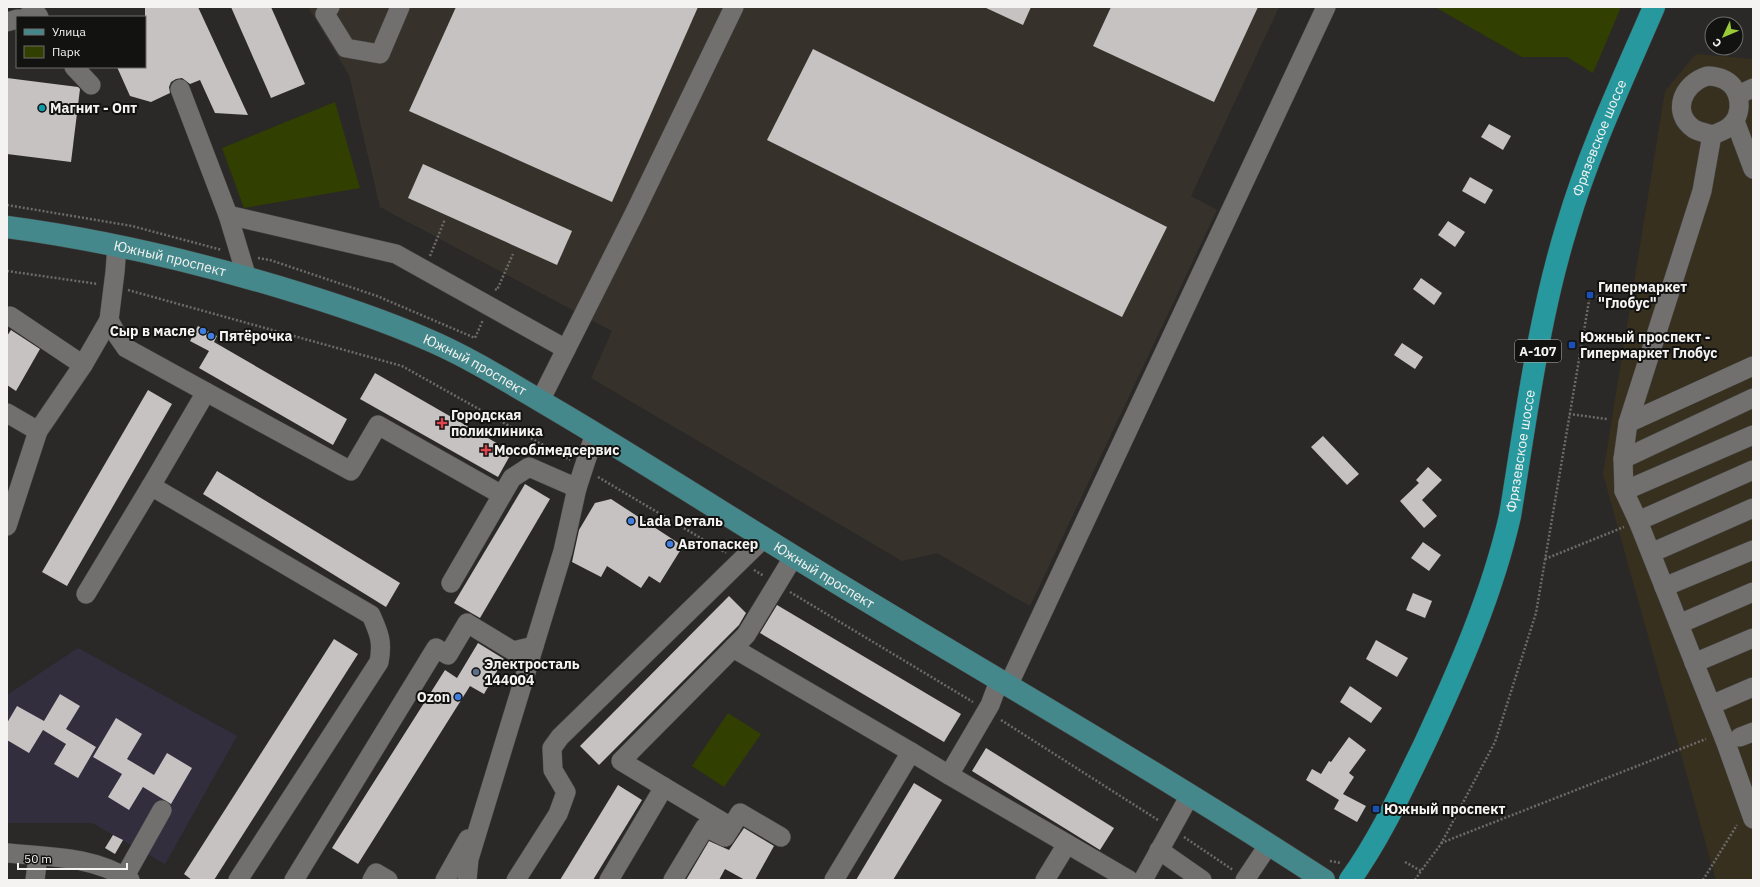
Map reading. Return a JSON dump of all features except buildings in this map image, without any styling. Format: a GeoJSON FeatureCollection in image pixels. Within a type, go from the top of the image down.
{"type":"FeatureCollection","features":[{"type":"Feature","properties":{"kind":"highway","name":"Фрязевское шоссе"},"geometry":{"type":"LineString","coordinates":[[1348,872],[1375,843],[1400,795],[1444,702],[1493,577],[1504,544],[1510,516],[1548,298],[1566,226],[1583,177],[1654,7]]}},
{"type":"Feature","properties":{"kind":"main road","name":"Южный проспект"},"geometry":{"type":"LineString","coordinates":[[7,227],[117,245],[188,261],[345,308],[424,338],[465,358],[595,433],[1003,684],[1190,795],[1269,844],[1324,870]]}},
{"type":"Feature","properties":{"kind":"street"},"geometry":{"type":"LineString","coordinates":[[330,7],[325,14],[346,48],[380,54],[400,7]]}},
{"type":"Feature","properties":{"kind":"street"},"geometry":{"type":"LineString","coordinates":[[540,401],[634,214],[734,7]]}},
{"type":"Feature","properties":{"kind":"street"},"geometry":{"type":"LineString","coordinates":[[949,774],[1003,684],[1326,7]]}},
{"type":"Feature","properties":{"kind":"street"},"geometry":{"type":"LineString","coordinates":[[75,68],[91,85]]}},
{"type":"Feature","properties":{"kind":"street"},"geometry":{"type":"LineString","coordinates":[[1707,76],[1716,76],[1725,80],[1733,86],[1745,91],[1735,121],[1729,128],[1712,135],[1694,128],[1687,121],[1683,112],[1682,103],[1684,93],[1697,79],[1707,76]]}},
{"type":"Feature","properties":{"kind":"street"},"geometry":{"type":"LineString","coordinates":[[180,89],[228,215],[247,278]]}},
{"type":"Feature","properties":{"kind":"street"},"geometry":{"type":"LineString","coordinates":[[1735,121],[1753,169]]}},
{"type":"Feature","properties":{"kind":"street"},"geometry":{"type":"LineString","coordinates":[[1712,135],[1702,191],[1628,423],[1623,459],[1624,491],[1638,521],[1711,705],[1746,776],[1746,821]]}},
{"type":"Feature","properties":{"kind":"street"},"geometry":{"type":"LineString","coordinates":[[228,215],[396,254],[566,349]]}},
{"type":"Feature","properties":{"kind":"street"},"geometry":{"type":"LineString","coordinates":[[7,526],[38,431],[83,365],[109,320],[114,286],[117,245]]}},
{"type":"Feature","properties":{"kind":"street"},"geometry":{"type":"LineString","coordinates":[[10,316],[83,365]]}},
{"type":"Feature","properties":{"kind":"street"},"geometry":{"type":"LineString","coordinates":[[109,320],[126,348],[350,471],[378,425],[502,495]]}},
{"type":"Feature","properties":{"kind":"street"},"geometry":{"type":"LineString","coordinates":[[1628,423],[1753,366]]}},
{"type":"Feature","properties":{"kind":"street"},"geometry":{"type":"LineString","coordinates":[[86,594],[206,392]]}},
{"type":"Feature","properties":{"kind":"street"},"geometry":{"type":"LineString","coordinates":[[1623,459],[1753,398]]}},
{"type":"Feature","properties":{"kind":"street"},"geometry":{"type":"LineString","coordinates":[[7,413],[38,431]]}},
{"type":"Feature","properties":{"kind":"street"},"geometry":{"type":"LineString","coordinates":[[467,880],[469,858],[563,551],[577,488],[595,433]]}},
{"type":"Feature","properties":{"kind":"street"},"geometry":{"type":"LineString","coordinates":[[1624,491],[1753,435]]}},
{"type":"Feature","properties":{"kind":"street"},"geometry":{"type":"LineString","coordinates":[[451,583],[512,478],[528,467],[577,488]]}},
{"type":"Feature","properties":{"kind":"street"},"geometry":{"type":"LineString","coordinates":[[1638,521],[1753,470]]}},
{"type":"Feature","properties":{"kind":"street"},"geometry":{"type":"LineString","coordinates":[[151,486],[370,615],[379,634],[381,649],[379,662],[238,880]]}},
{"type":"Feature","properties":{"kind":"street"},"geometry":{"type":"LineString","coordinates":[[1651,553],[1753,508]]}},
{"type":"Feature","properties":{"kind":"street"},"geometry":{"type":"LineString","coordinates":[[516,880],[558,814],[566,792],[553,770],[552,748],[560,737],[764,538]]}},
{"type":"Feature","properties":{"kind":"street"},"geometry":{"type":"LineString","coordinates":[[1664,587],[1753,550]]}},
{"type":"Feature","properties":{"kind":"street"},"geometry":{"type":"LineString","coordinates":[[731,827],[621,761],[746,635],[794,556]]}},
{"type":"Feature","properties":{"kind":"street"},"geometry":{"type":"LineString","coordinates":[[1679,624],[1753,592]]}},
{"type":"Feature","properties":{"kind":"street"},"geometry":{"type":"LineString","coordinates":[[294,880],[436,648],[448,655],[467,623],[513,651],[534,646]]}},
{"type":"Feature","properties":{"kind":"street"},"geometry":{"type":"LineString","coordinates":[[1694,663],[1753,638]]}},
{"type":"Feature","properties":{"kind":"street"},"geometry":{"type":"LineString","coordinates":[[733,648],[1128,880]]}},
{"type":"Feature","properties":{"kind":"street"},"geometry":{"type":"LineString","coordinates":[[1711,705],[1753,687]]}},
{"type":"Feature","properties":{"kind":"street"},"geometry":{"type":"LineString","coordinates":[[834,880],[911,752]]}},
{"type":"Feature","properties":{"kind":"street"},"geometry":{"type":"LineString","coordinates":[[609,880],[664,787]]}},
{"type":"Feature","properties":{"kind":"street"},"geometry":{"type":"LineString","coordinates":[[1143,880],[1190,795]]}},
{"type":"Feature","properties":{"kind":"street"},"geometry":{"type":"LineString","coordinates":[[7,854],[90,862],[118,872],[128,878],[162,810]]}},
{"type":"Feature","properties":{"kind":"street"},"geometry":{"type":"LineString","coordinates":[[673,880],[705,827],[725,837],[740,813],[781,837]]}},
{"type":"Feature","properties":{"kind":"street"},"geometry":{"type":"LineString","coordinates":[[445,880],[482,815]]}},
{"type":"Feature","properties":{"kind":"street"},"geometry":{"type":"LineString","coordinates":[[1045,880],[1067,844]]}},
{"type":"Feature","properties":{"kind":"street"},"geometry":{"type":"LineString","coordinates":[[1245,879],[1269,844]]}},
{"type":"Feature","properties":{"kind":"street"},"geometry":{"type":"LineString","coordinates":[[1160,850],[1202,880]]}},
{"type":"Feature","properties":{"kind":"street"},"geometry":{"type":"LineString","coordinates":[[34,880],[38,856]]}},
{"type":"Feature","properties":{"kind":"street"},"geometry":{"type":"LineString","coordinates":[[372,880],[376,873],[388,880]]}},
{"type":"Feature","properties":{"kind":"path"},"geometry":{"type":"LineString","coordinates":[[437,260],[430,256],[445,219]]}},
{"type":"Feature","properties":{"kind":"path"},"geometry":{"type":"LineString","coordinates":[[490,287],[497,290],[513,254]]}},
{"type":"Feature","properties":{"kind":"path"},"geometry":{"type":"LineString","coordinates":[[7,271],[114,286],[402,366],[584,468],[987,711],[1172,828],[1245,879]]}},
{"type":"Feature","properties":{"kind":"path"},"geometry":{"type":"LineString","coordinates":[[1415,880],[1441,844],[1495,742],[1536,613],[1590,295],[1632,305]]}},
{"type":"Feature","properties":{"kind":"path"},"geometry":{"type":"LineString","coordinates":[[1569,414],[1607,419]]}},
{"type":"Feature","properties":{"kind":"path"},"geometry":{"type":"LineString","coordinates":[[1545,560],[1638,521]]}},
{"type":"Feature","properties":{"kind":"path"},"geometry":{"type":"LineString","coordinates":[[1441,844],[1709,738]]}},
{"type":"Feature","properties":{"kind":"path"},"geometry":{"type":"LineString","coordinates":[[1703,880],[1746,821]]}},
{"type":"Feature","properties":{"kind":"path"},"geometry":{"type":"LineString","coordinates":[[1405,862],[1421,871]]}},
{"type":"Feature","properties":{"kind":"path"},"geometry":{"type":"LineString","coordinates":[[1324,870],[1348,872]]}},
{"type":"Feature","properties":{"kind":"shaded area"},"geometry":{"type":"Polygon","coordinates":[[[308,7],[1279,7],[1191,196],[1217,210],[1030,606],[937,553],[902,561],[591,378],[612,331],[380,207],[349,75],[308,7]]]}},
{"type":"Feature","properties":{"kind":"shaded area"},"geometry":{"type":"Polygon","coordinates":[[[1696,54],[1704,55],[1704,56],[1753,59],[1753,880],[1716,880],[1603,474],[1665,91],[1696,54]]]}},
{"type":"Feature","properties":{"kind":"shaded area"},"geometry":{"type":"Polygon","coordinates":[[[78,648],[237,736],[165,864],[92,823],[7,823],[7,695],[78,648]]]}},
{"type":"Feature","properties":{"kind":"green space"},"geometry":{"type":"Polygon","coordinates":[[[1435,7],[1621,7],[1593,73],[1567,57],[1522,57],[1435,7]]]}},
{"type":"Feature","properties":{"kind":"green space"},"geometry":{"type":"Polygon","coordinates":[[[335,102],[360,188],[244,208],[222,148],[335,102]]]}},
{"type":"Feature","properties":{"kind":"green space"},"geometry":{"type":"Polygon","coordinates":[[[728,713],[761,734],[724,787],[692,766],[728,713]]]}},
{"type":"Feature","properties":{"kind":"place","name":"Магнит - Опт"},"geometry":{"type":"Point","coordinates":[42,108]}},
{"type":"Feature","properties":{"kind":"place","name":"Гипермаркет \"Глобус\""},"geometry":{"type":"Point","coordinates":[1590,295]}},
{"type":"Feature","properties":{"kind":"place","name":"Сыр в масле"},"geometry":{"type":"Point","coordinates":[203,331]}},
{"type":"Feature","properties":{"kind":"place","name":"Пятёрочка"},"geometry":{"type":"Point","coordinates":[211,336]}},
{"type":"Feature","properties":{"kind":"place","name":"Южный проспект - Гипермаркет Глобус"},"geometry":{"type":"Point","coordinates":[1572,345]}},
{"type":"Feature","properties":{"kind":"place","name":"Городская поликлиника"},"geometry":{"type":"Point","coordinates":[442,423]}},
{"type":"Feature","properties":{"kind":"place","name":"Мособлмедсервис"},"geometry":{"type":"Point","coordinates":[486,450]}},
{"type":"Feature","properties":{"kind":"place","name":"Lada Dеталь"},"geometry":{"type":"Point","coordinates":[631,521]}},
{"type":"Feature","properties":{"kind":"place","name":"Автопаскер"},"geometry":{"type":"Point","coordinates":[670,544]}},
{"type":"Feature","properties":{"kind":"place","name":"Электросталь 144004"},"geometry":{"type":"Point","coordinates":[476,672]}},
{"type":"Feature","properties":{"kind":"place","name":"Ozon"},"geometry":{"type":"Point","coordinates":[458,697]}},
{"type":"Feature","properties":{"kind":"place","name":"Южный проспект"},"geometry":{"type":"Point","coordinates":[1376,809]}}]}
